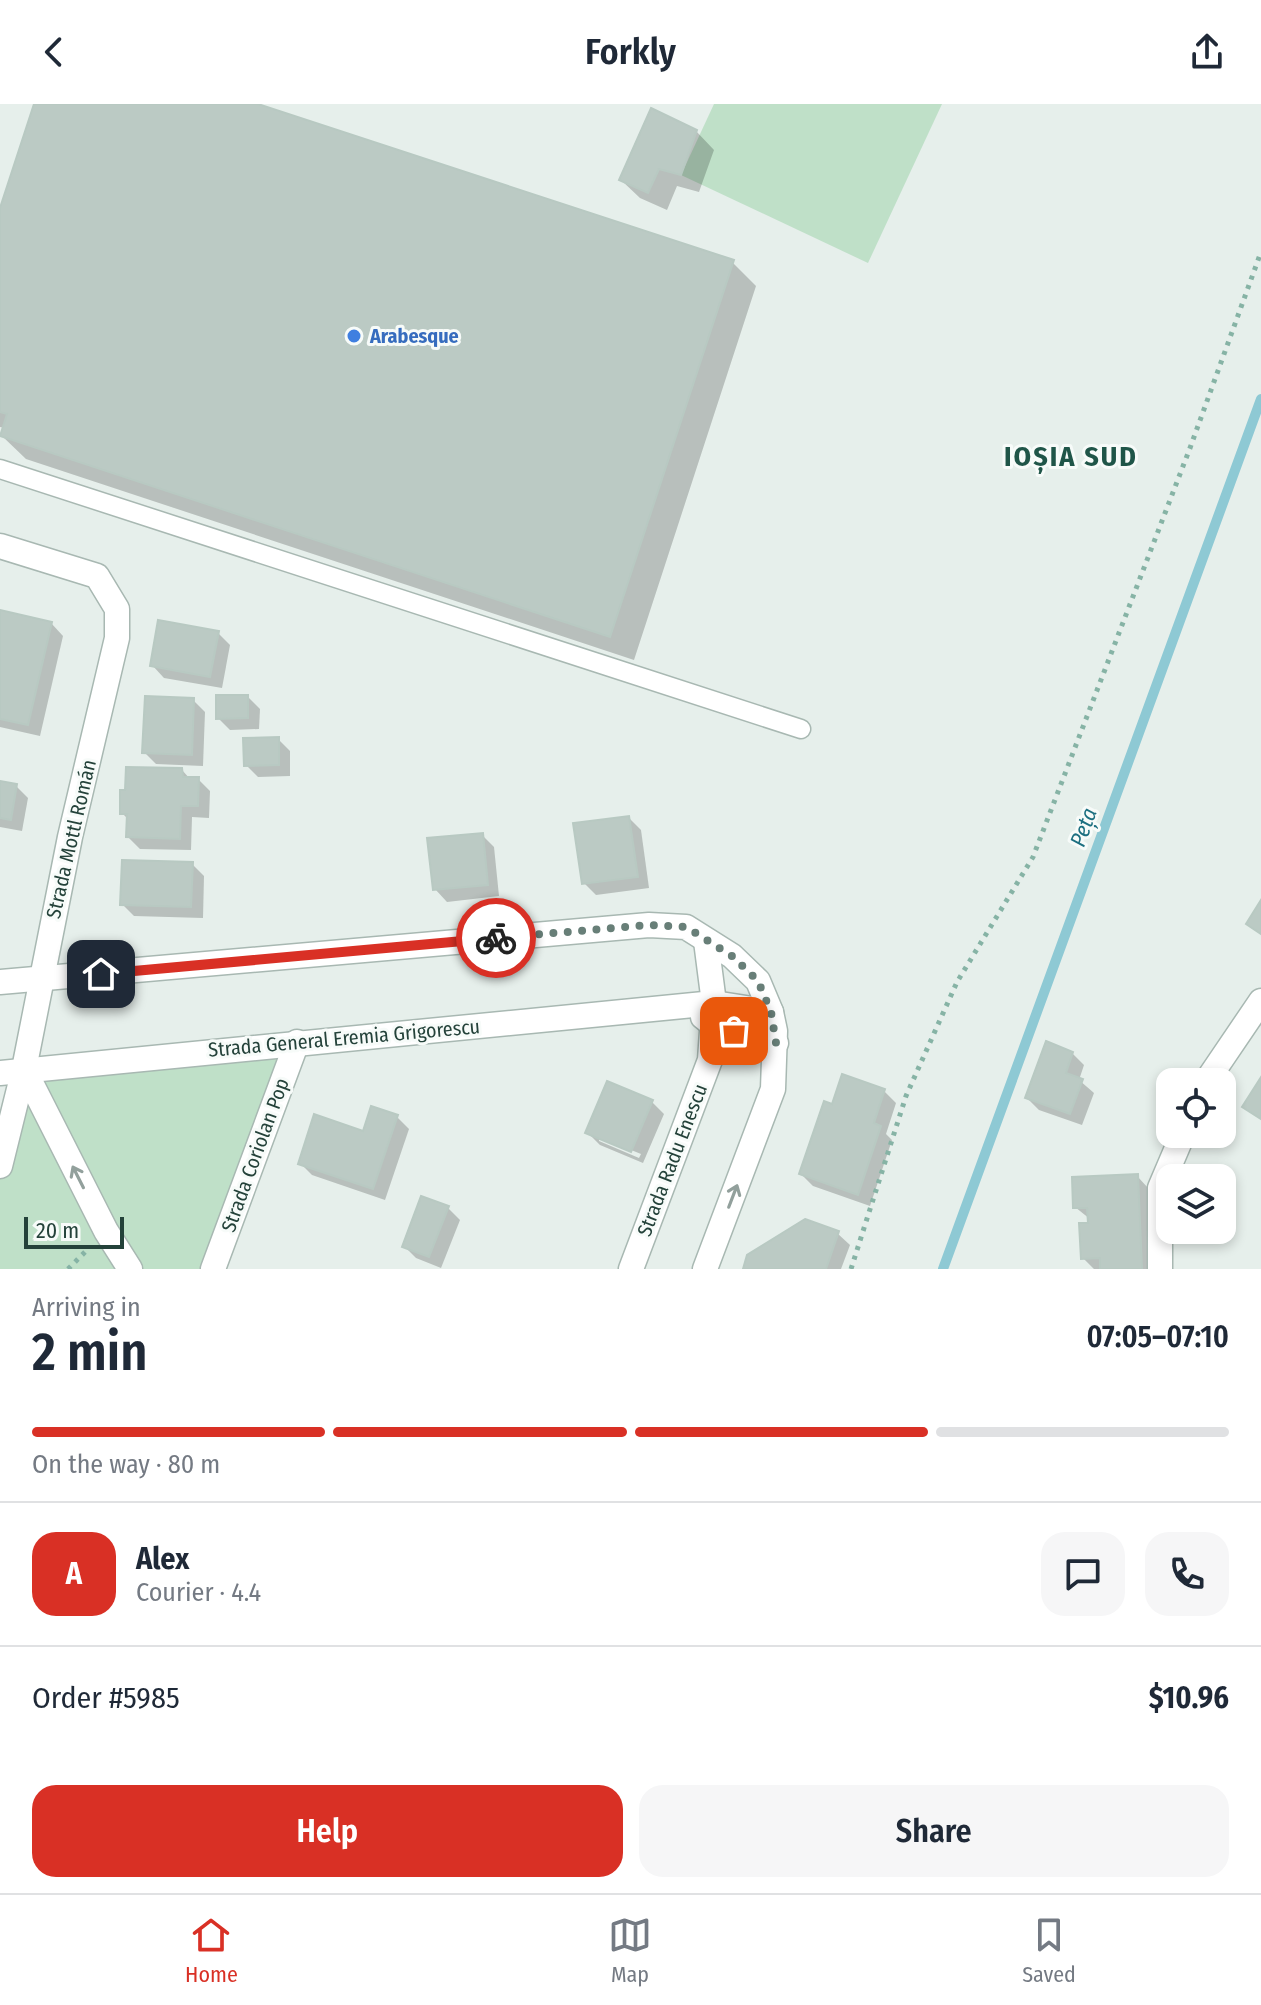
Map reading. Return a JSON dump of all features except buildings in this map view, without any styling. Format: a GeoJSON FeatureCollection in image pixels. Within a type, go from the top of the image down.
{"type":"FeatureCollection","features":[{"type":"Feature","properties":{"kind":"street","name":"Strada Mottl Román"},"geometry":{"type":"LineString","coordinates":[[0,546],[97,576],[117,609],[117,638],[40,979],[12,1071]]}},
{"type":"Feature","properties":{"kind":"street"},"geometry":{"type":"LineString","coordinates":[[0,982],[649,925],[686,927],[732,956],[758,981],[771,1012],[776,1043],[773,1089],[705,1269]]}},
{"type":"Feature","properties":{"kind":"street","name":"Strada Radu Enescu"},"geometry":{"type":"LineString","coordinates":[[631,1269],[710,1060],[714,1014],[706,941]]}},
{"type":"Feature","properties":{"kind":"street"},"geometry":{"type":"LineString","coordinates":[[1216,1068],[1261,1001]]}},
{"type":"Feature","properties":{"kind":"street","name":"Strada General Eremia Grigorescu"},"geometry":{"type":"LineString","coordinates":[[12,1071],[688,1006],[714,1014],[776,1043]]}},
{"type":"Feature","properties":{"kind":"street","name":"Strada General Eremia Grigorescu"},"geometry":{"type":"LineString","coordinates":[[714,1014],[771,1012]]}},
{"type":"Feature","properties":{"kind":"street","name":"Strada Coriolan Pop"},"geometry":{"type":"LineString","coordinates":[[213,1269],[297,1042]]}},
{"type":"Feature","properties":{"kind":"street"},"geometry":{"type":"LineString","coordinates":[[0,1166],[12,1071]]}},
{"type":"Feature","properties":{"kind":"street"},"geometry":{"type":"LineString","coordinates":[[12,1071],[130,1269]]}},
{"type":"Feature","properties":{"kind":"street"},"geometry":{"type":"LineString","coordinates":[[1160,1269],[1160,1188],[1177,1148]]}},
{"type":"Feature","properties":{"kind":"lane"},"geometry":{"type":"LineString","coordinates":[[0,469],[801,729]]}},
{"type":"Feature","properties":{"kind":"path"},"geometry":{"type":"LineString","coordinates":[[851,1269],[906,1096],[957,982],[1033,857],[1190,448],[1261,252]]}},
{"type":"Feature","properties":{"kind":"green space"},"geometry":{"type":"Polygon","coordinates":[[[714,104],[942,104],[868,263],[681,175],[714,104]]]}},
{"type":"Feature","properties":{"kind":"green space"},"geometry":{"type":"Polygon","coordinates":[[[297,1042],[213,1269],[0,1269],[0,1166],[24,1069],[297,1042]]]}},
{"type":"Feature","properties":{"kind":"waterway","name":"Peța"},"geometry":{"type":"LineString","coordinates":[[943,1269],[1261,399]]}},
{"type":"Feature","properties":{"kind":"way so far"},"geometry":{"type":"LineString","coordinates":[[496,938],[649,925],[686,927],[732,956],[758,981],[771,1012],[776,1043],[734,1031]]}},
{"type":"Feature","properties":{"kind":"place","name":"Arabesque"},"geometry":{"type":"Point","coordinates":[354,336]}},
{"type":"Feature","properties":{"kind":"district","name":"IOȘIA SUD"},"geometry":{"type":"Point","coordinates":[1071,456]}},
{"type":"Feature","properties":{"kind":"route"},"geometry":{"type":"LineString","coordinates":[[101,974],[496,938]]}}]}
